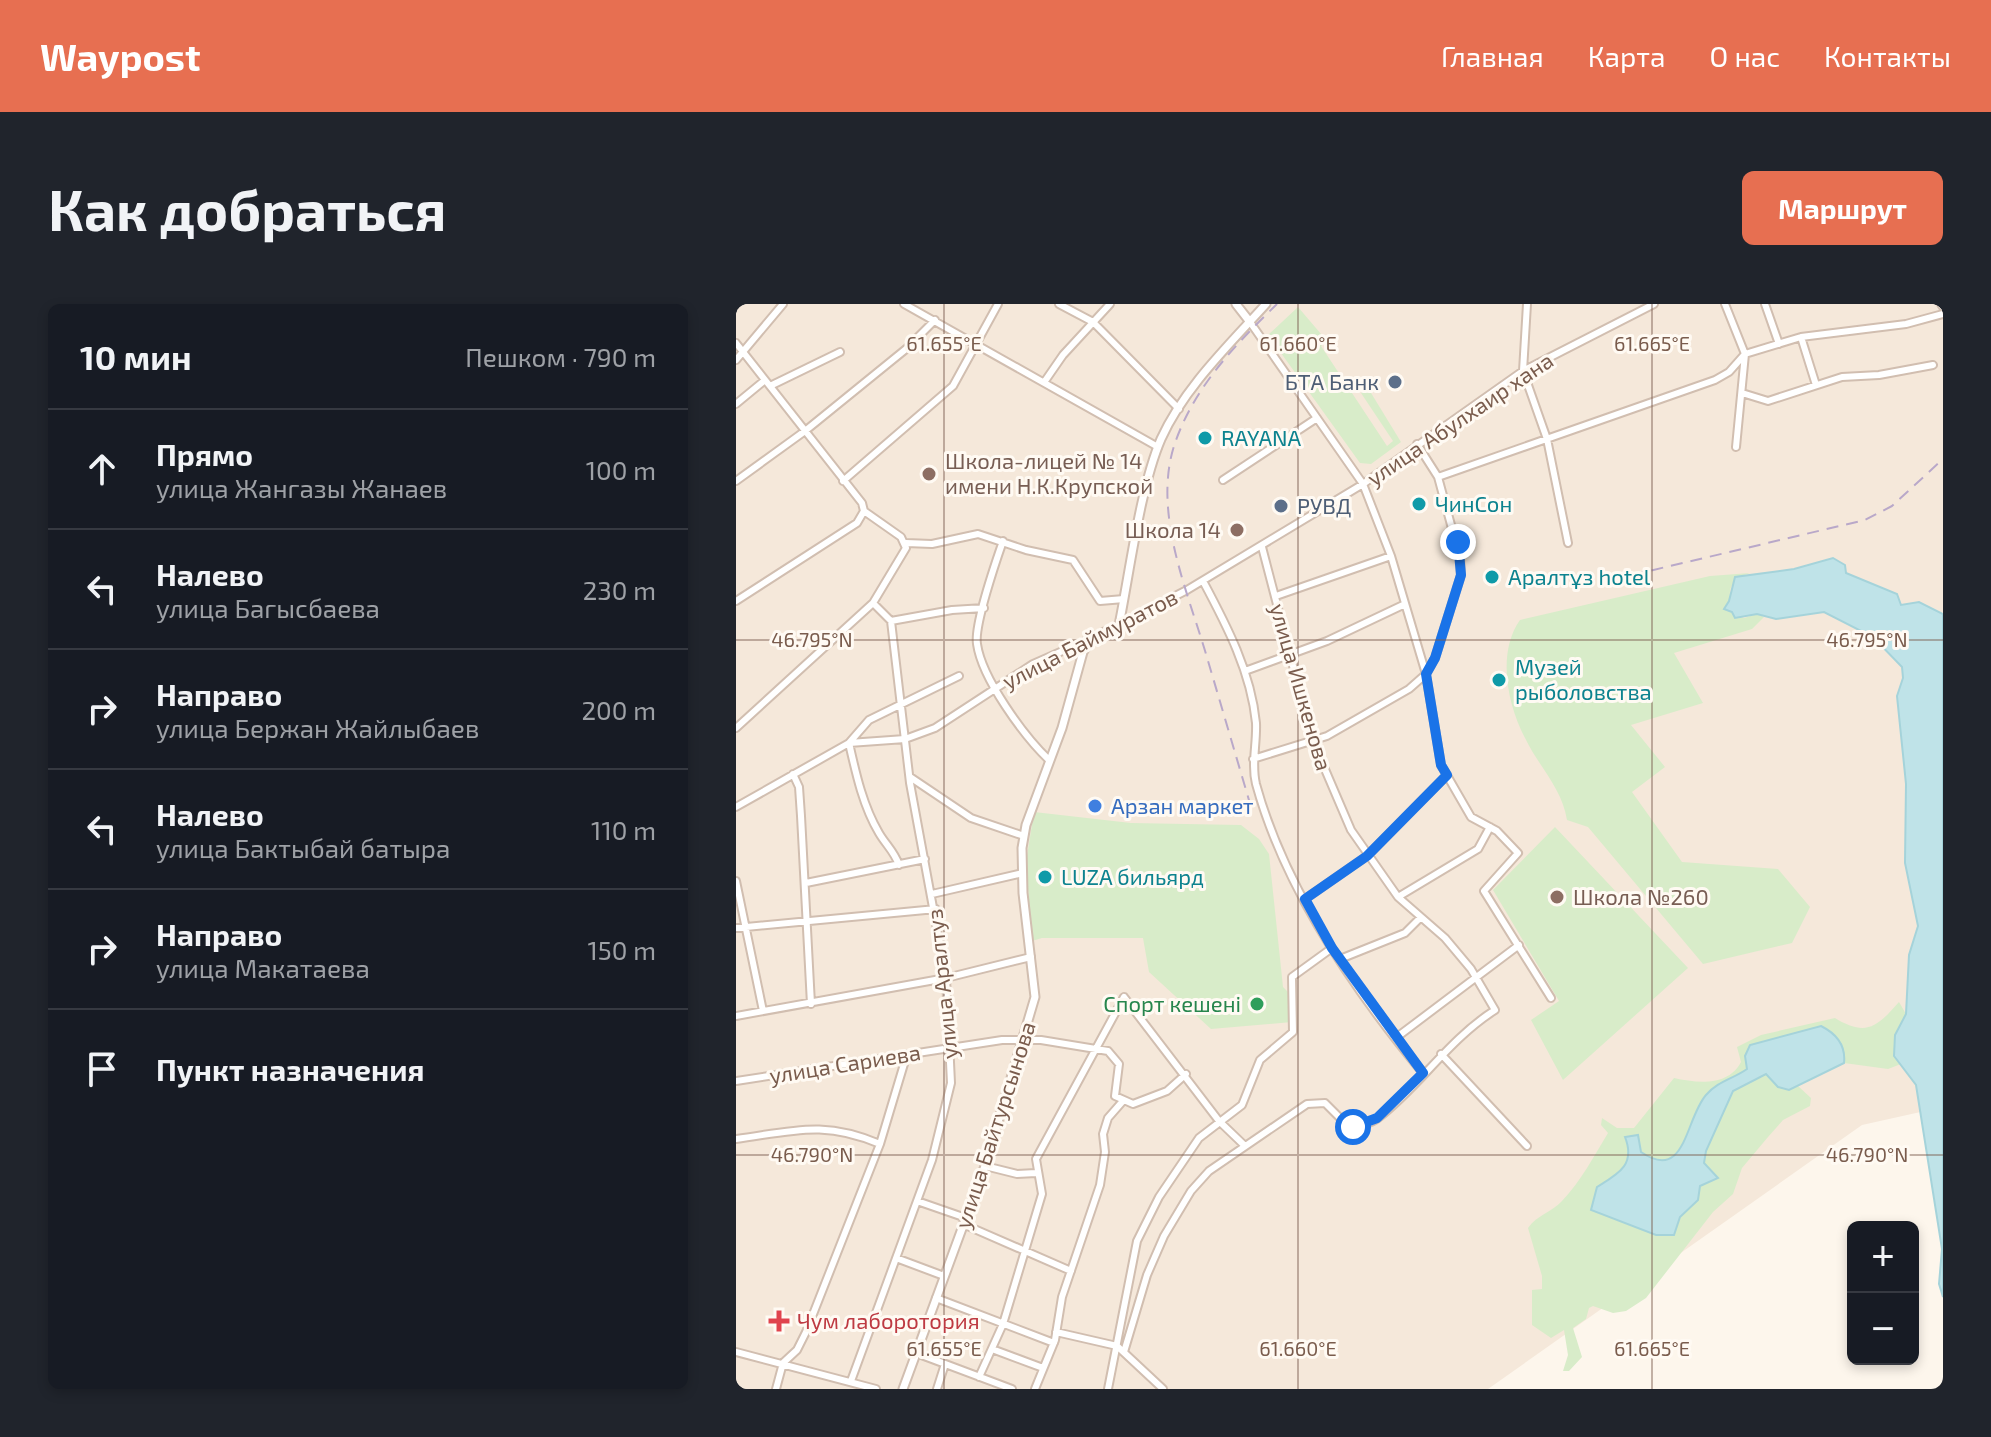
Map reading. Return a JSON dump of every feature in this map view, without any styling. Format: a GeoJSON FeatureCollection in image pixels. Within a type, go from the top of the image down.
{"type":"FeatureCollection","features":[{"type":"Feature","properties":{"kind":"street"},"geometry":{"type":"LineString","coordinates":[[736,360],[783,304]]}},
{"type":"Feature","properties":{"kind":"street"},"geometry":{"type":"LineString","coordinates":[[904,304],[1158,447]]}},
{"type":"Feature","properties":{"kind":"street"},"geometry":{"type":"LineString","coordinates":[[843,481],[953,386],[998,304]]}},
{"type":"Feature","properties":{"kind":"street"},"geometry":{"type":"LineString","coordinates":[[1059,304],[1093,322],[1179,409]]}},
{"type":"Feature","properties":{"kind":"street"},"geometry":{"type":"LineString","coordinates":[[1045,381],[1063,355],[1110,304]]}},
{"type":"Feature","properties":{"kind":"street"},"geometry":{"type":"LineString","coordinates":[[1236,304],[1363,484],[1391,556],[1403,605],[1426,674],[1441,765],[1471,817],[1490,827],[1518,853],[1484,891],[1551,998]]}},
{"type":"Feature","properties":{"kind":"street"},"geometry":{"type":"LineString","coordinates":[[1119,625],[1158,447],[1179,409],[1216,359],[1266,304]]}},
{"type":"Feature","properties":{"kind":"street"},"geometry":{"type":"LineString","coordinates":[[1527,304],[1523,371],[1547,439],[1568,543]]}},
{"type":"Feature","properties":{"kind":"street","name":"улица Абулхаир хана"},"geometry":{"type":"LineString","coordinates":[[1187,590],[1363,484],[1523,371],[1654,304]]}},
{"type":"Feature","properties":{"kind":"street"},"geometry":{"type":"LineString","coordinates":[[1725,304],[1745,354],[1736,447]]}},
{"type":"Feature","properties":{"kind":"street"},"geometry":{"type":"LineString","coordinates":[[1765,304],[1779,344]]}},
{"type":"Feature","properties":{"kind":"street"},"geometry":{"type":"LineString","coordinates":[[1438,477],[1715,380],[1729,372],[1745,354],[1818,332],[1838,333],[1906,324],[1943,314]]}},
{"type":"Feature","properties":{"kind":"street"},"geometry":{"type":"LineString","coordinates":[[736,481],[805,431],[906,349],[935,320]]}},
{"type":"Feature","properties":{"kind":"street"},"geometry":{"type":"LineString","coordinates":[[1801,337],[1816,385]]}},
{"type":"Feature","properties":{"kind":"street"},"geometry":{"type":"LineString","coordinates":[[736,343],[864,511],[906,543],[932,544],[978,534],[1026,550],[1073,560],[1100,601],[1124,599]]}},
{"type":"Feature","properties":{"kind":"street"},"geometry":{"type":"LineString","coordinates":[[770,386],[840,352]]}},
{"type":"Feature","properties":{"kind":"street"},"geometry":{"type":"LineString","coordinates":[[1742,393],[1768,401],[1851,375],[1879,375],[1933,365]]}},
{"type":"Feature","properties":{"kind":"street"},"geometry":{"type":"LineString","coordinates":[[736,404],[765,380]]}},
{"type":"Feature","properties":{"kind":"street"},"geometry":{"type":"LineString","coordinates":[[1223,480],[1317,418]]}},
{"type":"Feature","properties":{"kind":"street"},"geometry":{"type":"LineString","coordinates":[[1253,759],[1327,736],[1409,689],[1426,674],[1435,658],[1461,575],[1458,542],[1438,477],[1417,444]]}},
{"type":"Feature","properties":{"kind":"street"},"geometry":{"type":"LineString","coordinates":[[736,601],[857,523],[864,511]]}},
{"type":"Feature","properties":{"kind":"street"},"geometry":{"type":"LineString","coordinates":[[1003,541],[977,646],[995,687],[1033,745],[1049,760]]}},
{"type":"Feature","properties":{"kind":"street"},"geometry":{"type":"LineString","coordinates":[[736,728],[873,603],[906,543]]}},
{"type":"Feature","properties":{"kind":"street","name":"улица Ишкенова"},"geometry":{"type":"LineString","coordinates":[[1262,547],[1312,739],[1330,788],[1367,856],[1398,897],[1445,938],[1495,1010],[1474,1024],[1441,1054]]}},
{"type":"Feature","properties":{"kind":"street"},"geometry":{"type":"LineString","coordinates":[[1276,596],[1391,556]]}},
{"type":"Feature","properties":{"kind":"street"},"geometry":{"type":"LineString","coordinates":[[1203,581],[1224,617],[1245,671],[1256,724],[1253,759],[1257,785],[1290,871],[1332,948],[1423,1073]]}},
{"type":"Feature","properties":{"kind":"street","name":"улица Баймуратов"},"geometry":{"type":"LineString","coordinates":[[736,807],[849,743],[905,739],[935,728],[1033,664],[1187,590]]}},
{"type":"Feature","properties":{"kind":"street"},"geometry":{"type":"LineString","coordinates":[[873,603],[891,621],[952,610],[984,608]]}},
{"type":"Feature","properties":{"kind":"street"},"geometry":{"type":"LineString","coordinates":[[1245,671],[1290,656],[1403,605]]}},
{"type":"Feature","properties":{"kind":"street","name":"улица Аралтуз"},"geometry":{"type":"LineString","coordinates":[[851,1381],[917,1201],[948,1104],[951,1048],[946,978],[910,777],[891,621]]}},
{"type":"Feature","properties":{"kind":"street","name":"улица Байтурсынова"},"geometry":{"type":"LineString","coordinates":[[903,1389],[985,1166],[1025,1040],[1035,997],[1023,873],[1024,836],[1083,652],[1092,638]]}},
{"type":"Feature","properties":{"kind":"street"},"geometry":{"type":"LineString","coordinates":[[899,865],[868,809],[849,743],[869,720],[959,676]]}},
{"type":"Feature","properties":{"kind":"street"},"geometry":{"type":"LineString","coordinates":[[793,774],[799,787],[811,1004]]}},
{"type":"Feature","properties":{"kind":"street"},"geometry":{"type":"LineString","coordinates":[[1305,899],[1367,856],[1447,775]]}},
{"type":"Feature","properties":{"kind":"street"},"geometry":{"type":"LineString","coordinates":[[910,777],[971,818],[1024,836]]}},
{"type":"Feature","properties":{"kind":"street"},"geometry":{"type":"LineString","coordinates":[[1398,897],[1478,849],[1490,827]]}},
{"type":"Feature","properties":{"kind":"street"},"geometry":{"type":"LineString","coordinates":[[806,883],[925,859]]}},
{"type":"Feature","properties":{"kind":"street"},"geometry":{"type":"LineString","coordinates":[[932,894],[1023,873]]}},
{"type":"Feature","properties":{"kind":"street"},"geometry":{"type":"LineString","coordinates":[[736,881],[763,1011]]}},
{"type":"Feature","properties":{"kind":"street"},"geometry":{"type":"LineString","coordinates":[[736,928],[936,909]]}},
{"type":"Feature","properties":{"kind":"street"},"geometry":{"type":"LineString","coordinates":[[1340,959],[1405,933],[1421,917]]}},
{"type":"Feature","properties":{"kind":"street"},"geometry":{"type":"LineString","coordinates":[[1397,1037],[1519,945]]}},
{"type":"Feature","properties":{"kind":"street"},"geometry":{"type":"LineString","coordinates":[[1108,1389],[1137,1241],[1159,1197],[1199,1138],[1242,1105],[1260,1060],[1293,1032],[1292,977],[1332,948]]}},
{"type":"Feature","properties":{"kind":"street"},"geometry":{"type":"LineString","coordinates":[[736,1016],[946,978],[1031,957]]}},
{"type":"Feature","properties":{"kind":"street"},"geometry":{"type":"LineString","coordinates":[[979,1377],[1003,1324],[1042,1194],[1036,1159],[1124,997],[1219,1121],[1245,1146]]}},
{"type":"Feature","properties":{"kind":"street","name":"улица Сариева"},"geometry":{"type":"LineString","coordinates":[[736,1081],[907,1054],[1025,1040],[1097,1047]]}},
{"type":"Feature","properties":{"kind":"street"},"geometry":{"type":"LineString","coordinates":[[1097,1047],[1108,1051],[1119,1064],[1115,1096],[1122,1102],[1133,1104],[1148,1101],[1167,1091],[1186,1074]]}},
{"type":"Feature","properties":{"kind":"street","name":"улица Аралтуз"},"geometry":{"type":"LineString","coordinates":[[776,1389],[783,1363],[797,1350],[806,1332],[880,1144],[907,1054]]}},
{"type":"Feature","properties":{"kind":"street"},"geometry":{"type":"LineString","coordinates":[[1124,1352],[1147,1275],[1171,1224],[1191,1191],[1209,1171],[1307,1104],[1325,1103],[1348,1126],[1362,1125],[1377,1118],[1441,1054],[1527,1146]]}},
{"type":"Feature","properties":{"kind":"street"},"geometry":{"type":"LineString","coordinates":[[1035,1389],[1054,1343],[1071,1271],[1100,1185],[1105,1126],[1122,1102]]}},
{"type":"Feature","properties":{"kind":"street"},"geometry":{"type":"LineString","coordinates":[[736,1139],[827,1127],[848,1130],[880,1144]]}},
{"type":"Feature","properties":{"kind":"street"},"geometry":{"type":"LineString","coordinates":[[985,1166],[1017,1174],[1036,1173]]}},
{"type":"Feature","properties":{"kind":"street"},"geometry":{"type":"LineString","coordinates":[[917,1201],[1071,1271]]}},
{"type":"Feature","properties":{"kind":"street"},"geometry":{"type":"LineString","coordinates":[[896,1258],[944,1276]]}},
{"type":"Feature","properties":{"kind":"street"},"geometry":{"type":"LineString","coordinates":[[936,1298],[1054,1343]]}},
{"type":"Feature","properties":{"kind":"street"},"geometry":{"type":"LineString","coordinates":[[1056,1332],[1117,1346],[1163,1389]]}},
{"type":"Feature","properties":{"kind":"street"},"geometry":{"type":"LineString","coordinates":[[992,1349],[1043,1368]]}},
{"type":"Feature","properties":{"kind":"street"},"geometry":{"type":"LineString","coordinates":[[736,1352],[876,1389]]}},
{"type":"Feature","properties":{"kind":"street"},"geometry":{"type":"LineString","coordinates":[[916,1353],[944,1367],[1012,1389]]}},
{"type":"Feature","properties":{"kind":"street"},"geometry":{"type":"LineString","coordinates":[[937,1389],[944,1367]]}},
{"type":"Feature","properties":{"kind":"shaded area"},"geometry":{"type":"Polygon","coordinates":[[[736,304],[1943,304],[1943,1107],[1862,1125],[1488,1389],[736,1389],[736,304]]]}},
{"type":"Feature","properties":{"kind":"green space"},"geometry":{"type":"Polygon","coordinates":[[[1298,307],[1327,341],[1321,346],[1387,446],[1393,441],[1361,393],[1368,388],[1401,442],[1371,464],[1360,463],[1268,335],[1298,307]]]}},
{"type":"Feature","properties":{"kind":"green space"},"geometry":{"type":"Polygon","coordinates":[[[1750,573],[1731,587],[1732,612],[1744,618],[1757,614],[1764,617],[1752,629],[1674,653],[1703,703],[1631,725],[1665,767],[1632,792],[1682,862],[1778,869],[1810,907],[1792,943],[1703,964],[1588,827],[1567,820],[1560,798],[1525,738],[1513,710],[1507,662],[1513,633],[1520,620],[1710,576],[1750,573]]]}},
{"type":"Feature","properties":{"kind":"green space"},"geometry":{"type":"Polygon","coordinates":[[[1034,812],[1131,823],[1241,825],[1259,839],[1269,854],[1283,987],[1289,993],[1292,1022],[1211,1029],[1149,972],[1143,938],[1042,938],[1032,941],[1026,862],[1034,812]]]}},
{"type":"Feature","properties":{"kind":"green space"},"geometry":{"type":"Polygon","coordinates":[[[1555,827],[1688,968],[1563,1080],[1531,1020],[1559,1001],[1493,890],[1555,827]]]}},
{"type":"Feature","properties":{"kind":"green space"},"geometry":{"type":"Polygon","coordinates":[[[1899,1002],[1906,1014],[1895,1035],[1894,1056],[1901,1064],[1888,1069],[1844,1063],[1800,1082],[1798,1086],[1811,1098],[1810,1106],[1783,1120],[1768,1137],[1742,1168],[1733,1194],[1713,1212],[1646,1298],[1626,1311],[1613,1313],[1593,1306],[1589,1308],[1586,1319],[1573,1328],[1582,1357],[1569,1371],[1563,1371],[1568,1355],[1564,1330],[1551,1338],[1532,1325],[1532,1290],[1542,1289],[1542,1276],[1528,1228],[1562,1201],[1581,1177],[1608,1133],[1601,1125],[1602,1118],[1617,1128],[1634,1128],[1674,1078],[1702,1082],[1728,1076],[1741,1062],[1737,1047],[1761,1035],[1835,1018],[1863,1028],[1884,1018],[1899,1002]]]}},
{"type":"Feature","properties":{"kind":"water"},"geometry":{"type":"Polygon","coordinates":[[[1833,558],[1845,565],[1846,573],[1897,594],[1901,605],[1919,602],[1943,614],[1943,1297],[1939,1284],[1942,1249],[1916,1085],[1894,1056],[1895,1035],[1906,1014],[1909,955],[1918,926],[1905,863],[1906,784],[1897,696],[1903,678],[1902,667],[1873,637],[1824,612],[1776,619],[1757,614],[1735,618],[1732,612],[1724,609],[1735,577],[1794,569],[1833,558]]]}},
{"type":"Feature","properties":{"kind":"water"},"geometry":{"type":"Polygon","coordinates":[[[1821,1026],[1839,1041],[1844,1051],[1844,1063],[1789,1090],[1778,1087],[1766,1074],[1733,1091],[1706,1151],[1704,1163],[1718,1178],[1700,1186],[1698,1200],[1680,1217],[1674,1235],[1656,1235],[1591,1210],[1597,1187],[1618,1173],[1627,1162],[1625,1137],[1638,1135],[1641,1152],[1667,1160],[1676,1154],[1682,1144],[1706,1095],[1747,1069],[1745,1056],[1750,1045],[1821,1026]]]}},
{"type":"Feature","properties":{"kind":"railway"},"geometry":{"type":"LineString","coordinates":[[1251,807],[1182,578],[1167,498],[1174,446],[1192,405],[1231,352],[1277,304]]}},
{"type":"Feature","properties":{"kind":"railway"},"geometry":{"type":"LineString","coordinates":[[1632,575],[1865,520],[1892,506],[1943,459]]}},
{"type":"Feature","properties":{"kind":"place","name":"БТА Банк"},"geometry":{"type":"Point","coordinates":[1395,382]}},
{"type":"Feature","properties":{"kind":"place","name":"RAYANA"},"geometry":{"type":"Point","coordinates":[1205,438]}},
{"type":"Feature","properties":{"kind":"place","name":"Школа-лицей № 14 имени Н.К.Крупской"},"geometry":{"type":"Point","coordinates":[929,474]}},
{"type":"Feature","properties":{"kind":"place","name":"ЧинСон"},"geometry":{"type":"Point","coordinates":[1419,504]}},
{"type":"Feature","properties":{"kind":"place","name":"РУВД"},"geometry":{"type":"Point","coordinates":[1281,506]}},
{"type":"Feature","properties":{"kind":"place","name":"Школа 14"},"geometry":{"type":"Point","coordinates":[1237,530]}},
{"type":"Feature","properties":{"kind":"place","name":"Аралтұз hotel"},"geometry":{"type":"Point","coordinates":[1492,577]}},
{"type":"Feature","properties":{"kind":"place","name":"Музей рыболовства"},"geometry":{"type":"Point","coordinates":[1499,680]}},
{"type":"Feature","properties":{"kind":"place","name":"Арзан маркет"},"geometry":{"type":"Point","coordinates":[1095,806]}},
{"type":"Feature","properties":{"kind":"place","name":"LUZA бильярд"},"geometry":{"type":"Point","coordinates":[1045,877]}},
{"type":"Feature","properties":{"kind":"place","name":"Школа №260"},"geometry":{"type":"Point","coordinates":[1557,897]}},
{"type":"Feature","properties":{"kind":"place","name":"Спорт кешені"},"geometry":{"type":"Point","coordinates":[1257,1004]}},
{"type":"Feature","properties":{"kind":"place","name":"Чум лаборотория"},"geometry":{"type":"Point","coordinates":[779,1321]}},
{"type":"Feature","properties":{"kind":"route"},"geometry":{"type":"LineString","coordinates":[[1353,1127],[1377,1118],[1423,1073],[1332,948],[1305,899],[1367,856],[1447,775],[1441,765],[1428,702],[1426,674],[1435,658],[1461,575],[1458,542]]}}]}
